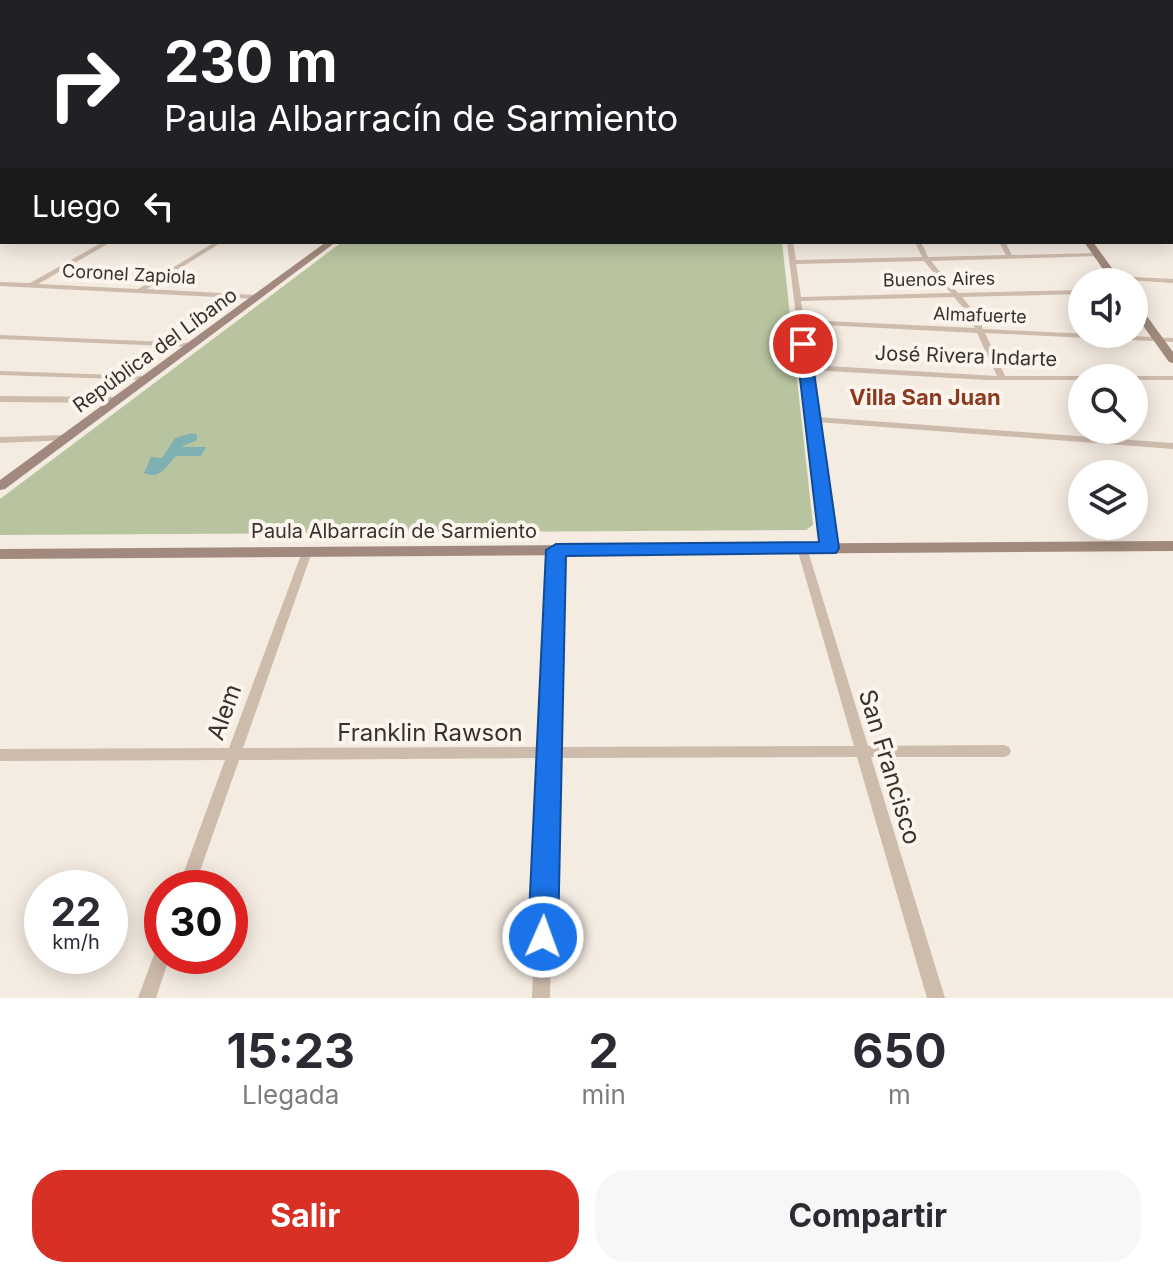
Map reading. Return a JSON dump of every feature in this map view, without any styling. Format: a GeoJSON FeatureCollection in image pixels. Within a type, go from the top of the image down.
{"type":"FeatureCollection","features":[{"type":"Feature","properties":{"kind":"main road","name":"República del Líbano"},"geometry":{"type":"LineString","coordinates":[[0,486],[329,244]]}},
{"type":"Feature","properties":{"kind":"main road"},"geometry":{"type":"LineString","coordinates":[[1089,244],[1107,268]]}},
{"type":"Feature","properties":{"kind":"main road"},"geometry":{"type":"LineString","coordinates":[[1148,326],[1173,360]]}},
{"type":"Feature","properties":{"kind":"main road","name":"Paula Albarracín de Sarmiento"},"geometry":{"type":"LineString","coordinates":[[0,554],[1173,546]]}},
{"type":"Feature","properties":{"kind":"street"},"geometry":{"type":"LineString","coordinates":[[31,285],[104,244]]}},
{"type":"Feature","properties":{"kind":"street"},"geometry":{"type":"LineString","coordinates":[[139,291],[216,244]]}},
{"type":"Feature","properties":{"kind":"street"},"geometry":{"type":"LineString","coordinates":[[790,244],[829,548]]}},
{"type":"Feature","properties":{"kind":"street"},"geometry":{"type":"LineString","coordinates":[[919,244],[926,259],[973,315],[1001,376]]}},
{"type":"Feature","properties":{"kind":"street"},"geometry":{"type":"LineString","coordinates":[[1003,244],[1010,257]]}},
{"type":"Feature","properties":{"kind":"street"},"geometry":{"type":"LineString","coordinates":[[792,262],[1097,255]]}},
{"type":"Feature","properties":{"kind":"street"},"geometry":{"type":"LineString","coordinates":[[1148,281],[1173,281]]}},
{"type":"Feature","properties":{"kind":"street","name":"Coronel Zapiola"},"geometry":{"type":"LineString","coordinates":[[0,284],[257,297]]}},
{"type":"Feature","properties":{"kind":"street","name":"Buenos Aires"},"geometry":{"type":"LineString","coordinates":[[797,299],[1068,292]]}},
{"type":"Feature","properties":{"kind":"street","name":"Almafuerte"},"geometry":{"type":"LineString","coordinates":[[800,322],[1173,340]]}},
{"type":"Feature","properties":{"kind":"street"},"geometry":{"type":"LineString","coordinates":[[0,337],[192,345]]}},
{"type":"Feature","properties":{"kind":"street","name":"José Rivera Indarte"},"geometry":{"type":"LineString","coordinates":[[806,367],[1001,376],[1173,378]]}},
{"type":"Feature","properties":{"kind":"street"},"geometry":{"type":"LineString","coordinates":[[0,373],[147,378]]}},
{"type":"Feature","properties":{"kind":"street"},"geometry":{"type":"LineString","coordinates":[[0,399],[118,400]]}},
{"type":"Feature","properties":{"kind":"street"},"geometry":{"type":"LineString","coordinates":[[813,419],[1173,446]]}},
{"type":"Feature","properties":{"kind":"street"},"geometry":{"type":"LineString","coordinates":[[0,440],[65,438]]}},
{"type":"Feature","properties":{"kind":"street","name":"San Francisco"},"geometry":{"type":"LineString","coordinates":[[802,548],[936,998]]}},
{"type":"Feature","properties":{"kind":"street"},"geometry":{"type":"LineString","coordinates":[[541,998],[556,550]]}},
{"type":"Feature","properties":{"kind":"street","name":"Alem"},"geometry":{"type":"LineString","coordinates":[[193,870],[307,552]]}},
{"type":"Feature","properties":{"kind":"street","name":"Franklin Rawson"},"geometry":{"type":"LineString","coordinates":[[0,755],[1004,751]]}},
{"type":"Feature","properties":{"kind":"street"},"geometry":{"type":"LineString","coordinates":[[147,998],[155,974]]}},
{"type":"Feature","properties":{"kind":"green space"},"geometry":{"type":"Polygon","coordinates":[[[339,244],[782,244],[813,525],[806,530],[0,535],[0,499],[339,244]]]}},
{"type":"Feature","properties":{"kind":"water"},"geometry":{"type":"Polygon","coordinates":[[[192,433],[197,435],[197,440],[181,447],[206,447],[201,456],[176,456],[159,473],[144,473],[151,457],[162,458],[175,438],[192,433]]]}},
{"type":"Feature","properties":{"kind":"district","name":"Villa San Juan"},"geometry":{"type":"Point","coordinates":[925,397]}},
{"type":"Feature","properties":{"kind":"route"},"geometry":{"type":"LineString","coordinates":[[543,937],[556,550],[829,548],[803,344]]}}]}
